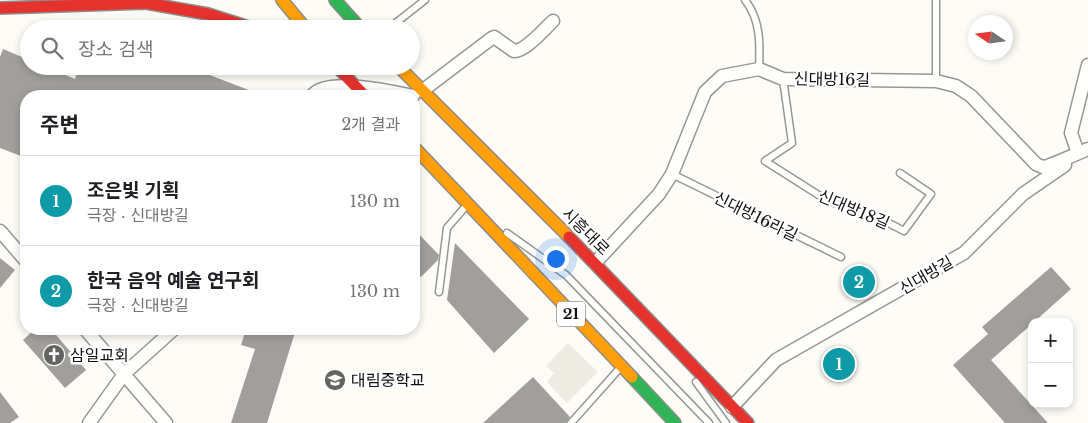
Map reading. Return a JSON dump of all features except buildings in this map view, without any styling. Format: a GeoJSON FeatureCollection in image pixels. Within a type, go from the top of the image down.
{"type":"FeatureCollection","features":[{"type":"Feature","properties":{"kind":"main road"},"geometry":{"type":"LineString","coordinates":[[282,0],[299,20]]}},
{"type":"Feature","properties":{"kind":"main road"},"geometry":{"type":"LineString","coordinates":[[335,0],[353,20]]}},
{"type":"Feature","properties":{"kind":"main road"},"geometry":{"type":"LineString","coordinates":[[0,8],[123,2],[146,3],[208,14],[227,20]]}},
{"type":"Feature","properties":{"kind":"main road"},"geometry":{"type":"LineString","coordinates":[[345,75],[360,90]]}},
{"type":"Feature","properties":{"kind":"main road"},"geometry":{"type":"LineString","coordinates":[[404,75],[413,90]]}},
{"type":"Feature","properties":{"kind":"main road","name":"시흥대로"},"geometry":{"type":"LineString","coordinates":[[432,100],[595,262],[748,423]]}},
{"type":"Feature","properties":{"kind":"main road","name":"21"},"geometry":{"type":"LineString","coordinates":[[420,154],[675,423]]}},
{"type":"Feature","properties":{"kind":"street"},"geometry":{"type":"LineString","coordinates":[[420,91],[492,38],[494,37],[516,52],[524,48],[553,21]]}},
{"type":"Feature","properties":{"kind":"street"},"geometry":{"type":"LineString","coordinates":[[1083,151],[1071,133],[1088,65]]}},
{"type":"Feature","properties":{"kind":"street","name":"신대방16길"},"geometry":{"type":"LineString","coordinates":[[759,69],[783,78],[936,81],[956,86],[971,96],[1036,164],[1044,167],[1051,166],[1061,159],[1083,151]]}},
{"type":"Feature","properties":{"kind":"street"},"geometry":{"type":"LineString","coordinates":[[595,262],[659,194],[672,174],[704,92],[722,76],[759,69]]}},
{"type":"Feature","properties":{"kind":"street"},"geometry":{"type":"LineString","coordinates":[[321,90],[356,86],[387,90]]}},
{"type":"Feature","properties":{"kind":"street"},"geometry":{"type":"LineString","coordinates":[[420,96],[432,100]]}},
{"type":"Feature","properties":{"kind":"street","name":"신대방길"},"geometry":{"type":"LineString","coordinates":[[732,407],[776,360],[964,253],[1023,194],[1062,168],[1083,151]]}},
{"type":"Feature","properties":{"kind":"street"},"geometry":{"type":"LineString","coordinates":[[0,231],[20,254]]}},
{"type":"Feature","properties":{"kind":"street"},"geometry":{"type":"LineString","coordinates":[[90,335],[166,423]]}},
{"type":"Feature","properties":{"kind":"street"},"geometry":{"type":"LineString","coordinates":[[89,423],[124,374],[167,335]]}},
{"type":"Feature","properties":{"kind":"lane"},"geometry":{"type":"LineString","coordinates":[[399,20],[425,0]]}},
{"type":"Feature","properties":{"kind":"lane"},"geometry":{"type":"LineString","coordinates":[[745,0],[752,9],[760,40],[759,69]]}},
{"type":"Feature","properties":{"kind":"lane"},"geometry":{"type":"LineString","coordinates":[[936,0],[936,81]]}},
{"type":"Feature","properties":{"kind":"lane","name":"신대방18길"},"geometry":{"type":"LineString","coordinates":[[783,78],[792,143],[765,162],[828,201],[877,216],[904,231],[931,194],[900,173]]}},
{"type":"Feature","properties":{"kind":"lane","name":"신대방16라길"},"geometry":{"type":"LineString","coordinates":[[672,174],[841,257]]}},
{"type":"Feature","properties":{"kind":"lane"},"geometry":{"type":"LineString","coordinates":[[440,292],[447,228],[468,205],[566,275],[709,423]]}},
{"type":"Feature","properties":{"kind":"lane"},"geometry":{"type":"LineString","coordinates":[[654,325],[726,423]]}},
{"type":"Feature","properties":{"kind":"lane"},"geometry":{"type":"LineString","coordinates":[[570,423],[621,367]]}},
{"type":"Feature","properties":{"kind":"shaded area"},"geometry":{"type":"Polygon","coordinates":[[[568,343],[598,372],[567,403],[547,382],[554,373],[546,366],[568,343]]]}},
{"type":"Feature","properties":{"kind":"traffic: fast"},"geometry":{"type":"LineString","coordinates":[[335,0],[353,20]]}},
{"type":"Feature","properties":{"kind":"traffic: fast"},"geometry":{"type":"LineString","coordinates":[[632,377],[675,423]]}},
{"type":"Feature","properties":{"kind":"traffic: slow"},"geometry":{"type":"LineString","coordinates":[[282,0],[299,20]]}},
{"type":"Feature","properties":{"kind":"traffic: slow"},"geometry":{"type":"LineString","coordinates":[[407,75],[569,237]]}},
{"type":"Feature","properties":{"kind":"traffic: slow"},"geometry":{"type":"LineString","coordinates":[[420,153],[632,377]]}},
{"type":"Feature","properties":{"kind":"traffic: jam"},"geometry":{"type":"LineString","coordinates":[[0,8],[146,3],[208,14],[227,20]]}},
{"type":"Feature","properties":{"kind":"traffic: jam"},"geometry":{"type":"LineString","coordinates":[[345,75],[359,90]]}},
{"type":"Feature","properties":{"kind":"traffic: jam"},"geometry":{"type":"LineString","coordinates":[[569,237],[748,423]]}},
{"type":"Feature","properties":{"kind":"place","name":"한국 음악 예술 연구회"},"geometry":{"type":"Point","coordinates":[859,282]}},
{"type":"Feature","properties":{"kind":"place","name":"삼일교회"},"geometry":{"type":"Point","coordinates":[54,355]}},
{"type":"Feature","properties":{"kind":"place","name":"조은빛 기획"},"geometry":{"type":"Point","coordinates":[839,364]}},
{"type":"Feature","properties":{"kind":"place","name":"대림중학교"},"geometry":{"type":"Point","coordinates":[335,380]}}]}
